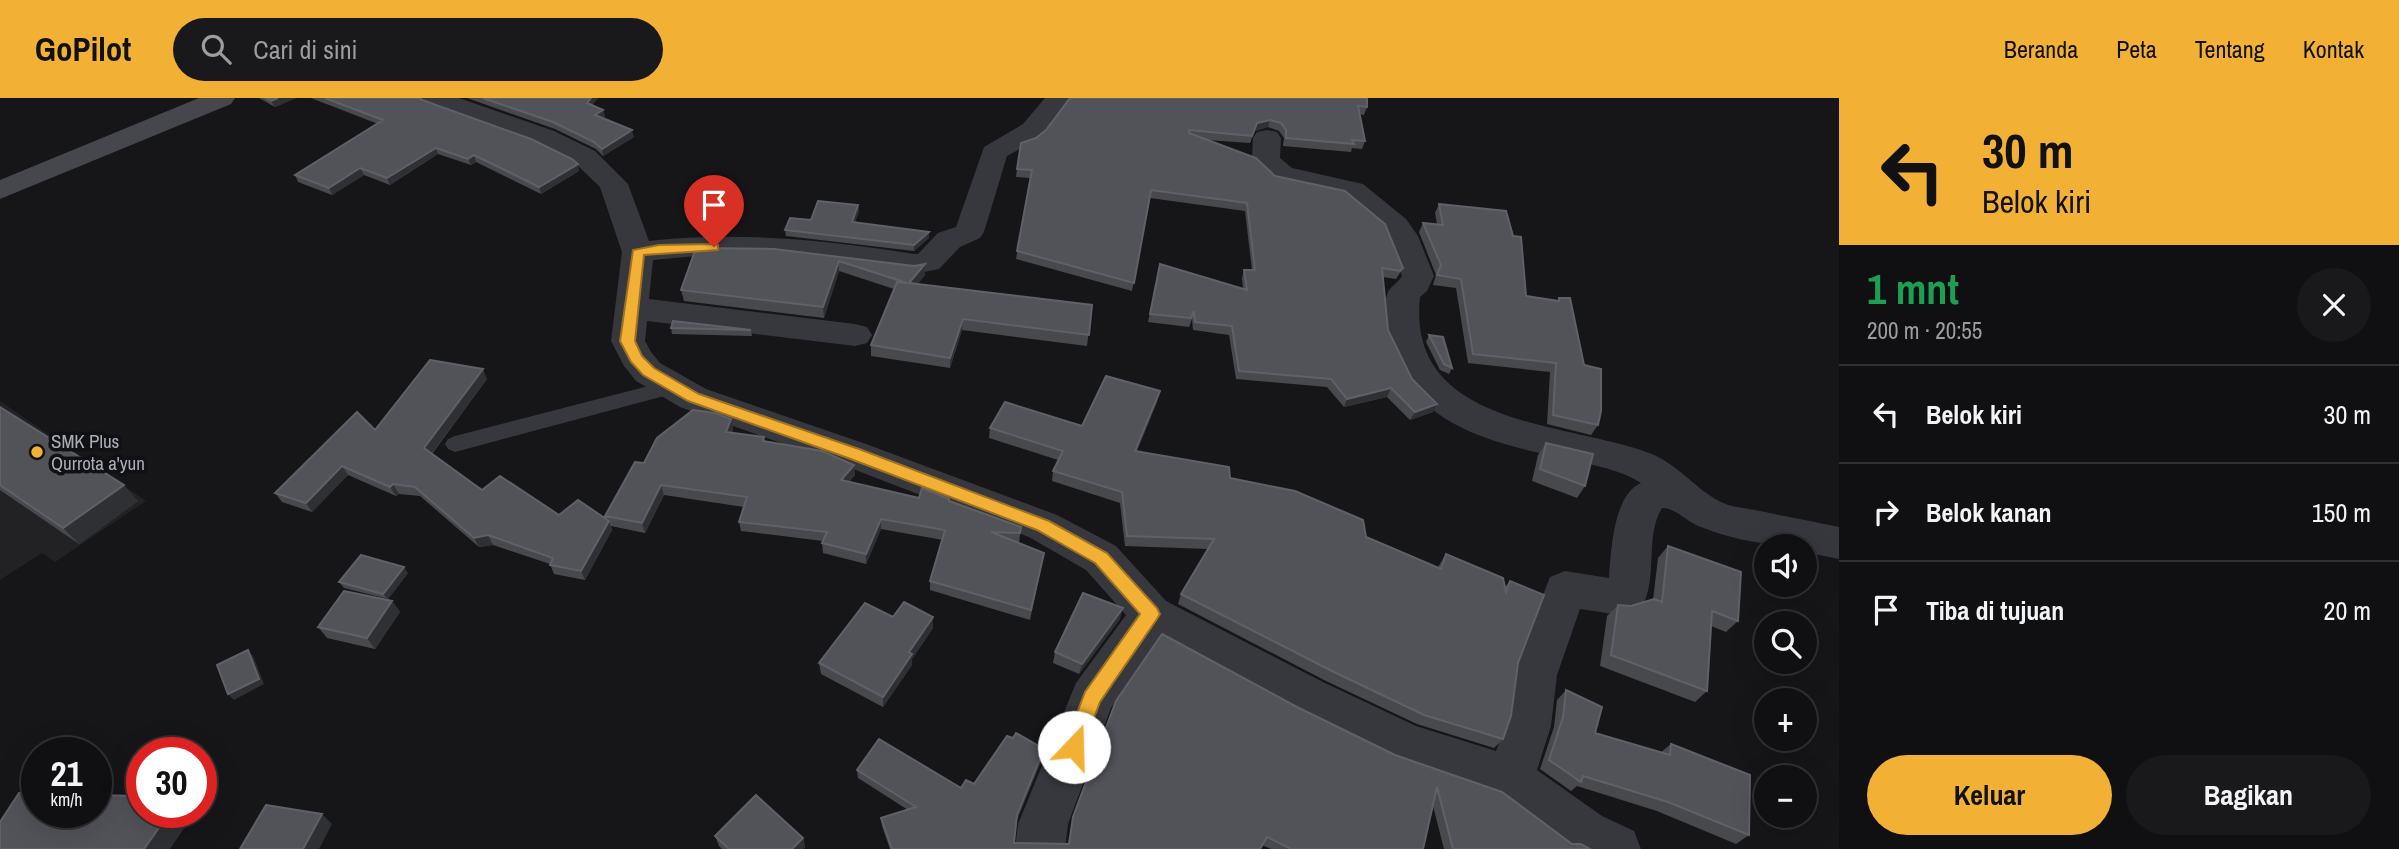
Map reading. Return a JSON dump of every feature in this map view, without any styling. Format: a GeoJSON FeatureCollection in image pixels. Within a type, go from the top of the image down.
{"type":"FeatureCollection","features":[{"type":"Feature","properties":{"kind":"main road"},"geometry":{"type":"LineString","coordinates":[[0,190],[222,98]]}},
{"type":"Feature","properties":{"kind":"street"},"geometry":{"type":"LineString","coordinates":[[434,98],[544,136],[585,157],[613,184],[638,252],[628,341],[636,358],[648,372],[694,398],[853,454],[1043,526],[1101,558],[1151,614],[1309,698],[1406,745],[1510,779],[1584,833],[1616,849]]}},
{"type":"Feature","properties":{"kind":"street"},"geometry":{"type":"LineString","coordinates":[[638,252],[693,247],[755,248],[824,251],[914,264],[928,262],[949,240],[969,232],[994,153],[1000,146],[1034,129],[1043,114],[1059,98]]}},
{"type":"Feature","properties":{"kind":"street"},"geometry":{"type":"LineString","coordinates":[[1267,138],[1266,159],[1278,172],[1353,190],[1401,231],[1418,276],[1416,284],[1404,293],[1402,332],[1422,380],[1444,402],[1508,432],[1574,445],[1636,463],[1654,472],[1678,494],[1713,516],[1839,543]]}},
{"type":"Feature","properties":{"kind":"street"},"geometry":{"type":"LineString","coordinates":[[631,308],[855,335]]}},
{"type":"Feature","properties":{"kind":"street"},"geometry":{"type":"LineString","coordinates":[[1510,779],[1528,726],[1535,673],[1542,660],[1565,589],[1626,596],[1629,591],[1633,544],[1642,503],[1648,496],[1658,493],[1678,494]]}},
{"type":"Feature","properties":{"kind":"street"},"geometry":{"type":"LineString","coordinates":[[1040,849],[1042,824],[1092,698],[1151,614]]}},
{"type":"Feature","properties":{"kind":"lane"},"geometry":{"type":"LineString","coordinates":[[455,444],[672,387]]}},
{"type":"Feature","properties":{"kind":"shaded area","name":"SMK Plus Qurrota a'yun"},"geometry":{"type":"Polygon","coordinates":[[[0,401],[146,501],[55,562],[42,553],[0,580],[0,401]]]}},
{"type":"Feature","properties":{"kind":"building"},"geometry":{"type":"Polygon","coordinates":[[[325,98],[420,98],[531,139],[578,164],[539,187],[474,155],[468,159],[436,148],[387,178],[360,168],[329,188],[295,175],[383,120],[325,98]]]}},
{"type":"Feature","properties":{"kind":"building"},"geometry":{"type":"Polygon","coordinates":[[[483,98],[591,98],[587,103],[603,110],[595,115],[632,130],[602,149],[594,142],[553,122],[483,98]]]}},
{"type":"Feature","properties":{"kind":"building"},"geometry":{"type":"Polygon","coordinates":[[[1070,98],[1367,98],[1367,107],[1358,106],[1365,141],[1352,140],[1354,144],[1286,138],[1286,130],[1281,123],[1270,120],[1257,123],[1252,136],[1189,130],[1189,133],[1256,158],[1275,176],[1345,191],[1385,224],[1403,268],[1400,271],[1382,268],[1388,330],[1412,379],[1437,404],[1415,412],[1391,388],[1347,399],[1331,379],[1239,371],[1232,326],[1195,322],[1194,311],[1191,318],[1150,314],[1160,264],[1247,290],[1244,270],[1255,270],[1247,203],[1151,190],[1134,283],[1017,251],[1032,170],[1017,169],[1021,143],[1036,138],[1046,130],[1070,98]]]}},
{"type":"Feature","properties":{"kind":"building"},"geometry":{"type":"Polygon","coordinates":[[[818,201],[858,205],[852,222],[929,232],[914,245],[785,230],[790,218],[811,220],[818,201]]]}},
{"type":"Feature","properties":{"kind":"building"},"geometry":{"type":"Polygon","coordinates":[[[1439,204],[1506,211],[1513,236],[1521,237],[1526,296],[1559,301],[1559,298],[1570,298],[1584,365],[1601,369],[1601,411],[1598,425],[1553,415],[1556,363],[1473,354],[1461,279],[1437,275],[1441,265],[1423,223],[1443,225],[1439,204]]]}},
{"type":"Feature","properties":{"kind":"building"},"geometry":{"type":"Polygon","coordinates":[[[696,248],[774,249],[914,266],[925,264],[909,283],[1092,305],[1089,335],[963,319],[950,358],[871,345],[897,282],[907,283],[839,261],[823,307],[681,290],[696,248]]]}},
{"type":"Feature","properties":{"kind":"building"},"geometry":{"type":"Polygon","coordinates":[[[673,321],[751,330],[671,328],[673,321]]]}},
{"type":"Feature","properties":{"kind":"building"},"geometry":{"type":"Polygon","coordinates":[[[1429,335],[1443,337],[1452,368],[1444,364],[1429,335]]]}},
{"type":"Feature","properties":{"kind":"building"},"geometry":{"type":"Polygon","coordinates":[[[430,360],[483,369],[424,448],[482,490],[500,476],[559,515],[578,500],[609,521],[581,571],[550,565],[553,558],[488,535],[474,538],[415,487],[393,484],[390,487],[342,466],[306,503],[275,493],[357,412],[375,430],[430,360]]]}},
{"type":"Feature","properties":{"kind":"building"},"geometry":{"type":"Polygon","coordinates":[[[1106,376],[1160,391],[1135,451],[1229,467],[1230,478],[1295,491],[1363,520],[1366,537],[1441,569],[1446,554],[1503,578],[1506,592],[1510,581],[1544,595],[1518,663],[1511,716],[1503,739],[1424,715],[1181,594],[1214,539],[1127,536],[1122,492],[1053,471],[1063,451],[990,428],[1005,402],[1082,426],[1106,376]]]}},
{"type":"Feature","properties":{"kind":"building"},"geometry":{"type":"Polygon","coordinates":[[[0,407],[124,485],[63,528],[0,485],[0,407]]]}},
{"type":"Feature","properties":{"kind":"building"},"geometry":{"type":"Polygon","coordinates":[[[693,410],[715,413],[731,419],[726,432],[764,437],[763,441],[822,451],[854,465],[841,480],[919,498],[922,488],[949,501],[1021,527],[1020,533],[991,532],[1044,553],[1031,610],[930,581],[945,530],[881,519],[866,554],[822,543],[827,532],[739,522],[747,497],[661,485],[642,523],[605,516],[635,462],[644,463],[657,438],[693,410]]]}},
{"type":"Feature","properties":{"kind":"building"},"geometry":{"type":"Polygon","coordinates":[[[1546,443],[1593,454],[1585,486],[1540,469],[1546,443]]]}},
{"type":"Feature","properties":{"kind":"building"},"geometry":{"type":"Polygon","coordinates":[[[1668,546],[1741,572],[1738,621],[1712,611],[1707,691],[1611,655],[1618,605],[1631,606],[1654,599],[1662,602],[1668,546]]]}},
{"type":"Feature","properties":{"kind":"building"},"geometry":{"type":"Polygon","coordinates":[[[361,555],[404,567],[383,594],[339,582],[361,555]]]}},
{"type":"Feature","properties":{"kind":"building"},"geometry":{"type":"Polygon","coordinates":[[[344,591],[392,601],[367,638],[318,627],[344,591]]]}},
{"type":"Feature","properties":{"kind":"building"},"geometry":{"type":"Polygon","coordinates":[[[1083,593],[1123,608],[1082,664],[1055,652],[1083,593]]]}},
{"type":"Feature","properties":{"kind":"building"},"geometry":{"type":"Polygon","coordinates":[[[904,602],[933,617],[883,697],[819,663],[865,603],[893,617],[904,602]]]}},
{"type":"Feature","properties":{"kind":"building"},"geometry":{"type":"Polygon","coordinates":[[[1162,634],[1297,707],[1395,755],[1502,792],[1572,844],[1581,844],[1590,849],[1453,849],[1437,787],[1423,849],[1291,849],[1267,837],[1260,849],[892,849],[881,818],[916,807],[857,770],[879,739],[961,788],[966,780],[974,784],[1007,736],[1013,738],[1016,733],[1044,749],[1017,815],[1014,843],[1069,844],[1073,817],[1116,701],[1162,634]]]}},
{"type":"Feature","properties":{"kind":"building"},"geometry":{"type":"Polygon","coordinates":[[[248,650],[259,679],[228,694],[217,665],[248,650]]]}},
{"type":"Feature","properties":{"kind":"building"},"geometry":{"type":"Polygon","coordinates":[[[1566,690],[1602,707],[1595,733],[1670,755],[1671,744],[1750,775],[1749,835],[1668,802],[1583,776],[1581,782],[1549,760],[1563,717],[1566,690]]]}},
{"type":"Feature","properties":{"kind":"building"},"geometry":{"type":"Polygon","coordinates":[[[19,793],[21,828],[112,828],[112,795],[126,796],[126,828],[159,828],[144,849],[0,849],[0,822],[19,793]]]}},
{"type":"Feature","properties":{"kind":"building"},"geometry":{"type":"Polygon","coordinates":[[[756,795],[803,838],[792,849],[729,849],[715,836],[756,795]]]}},
{"type":"Feature","properties":{"kind":"building"},"geometry":{"type":"Polygon","coordinates":[[[266,805],[322,814],[303,849],[240,849],[266,805]]]}},
{"type":"Feature","properties":{"kind":"place","name":"SMK Plus Qurrota a'yun"},"geometry":{"type":"Point","coordinates":[37,452]}},
{"type":"Feature","properties":{"kind":"route"},"geometry":{"type":"LineString","coordinates":[[714,247],[638,252],[628,341],[636,358],[648,372],[694,398],[853,454],[1043,526],[1101,558],[1151,614],[1092,698],[1074,747]]}}]}
